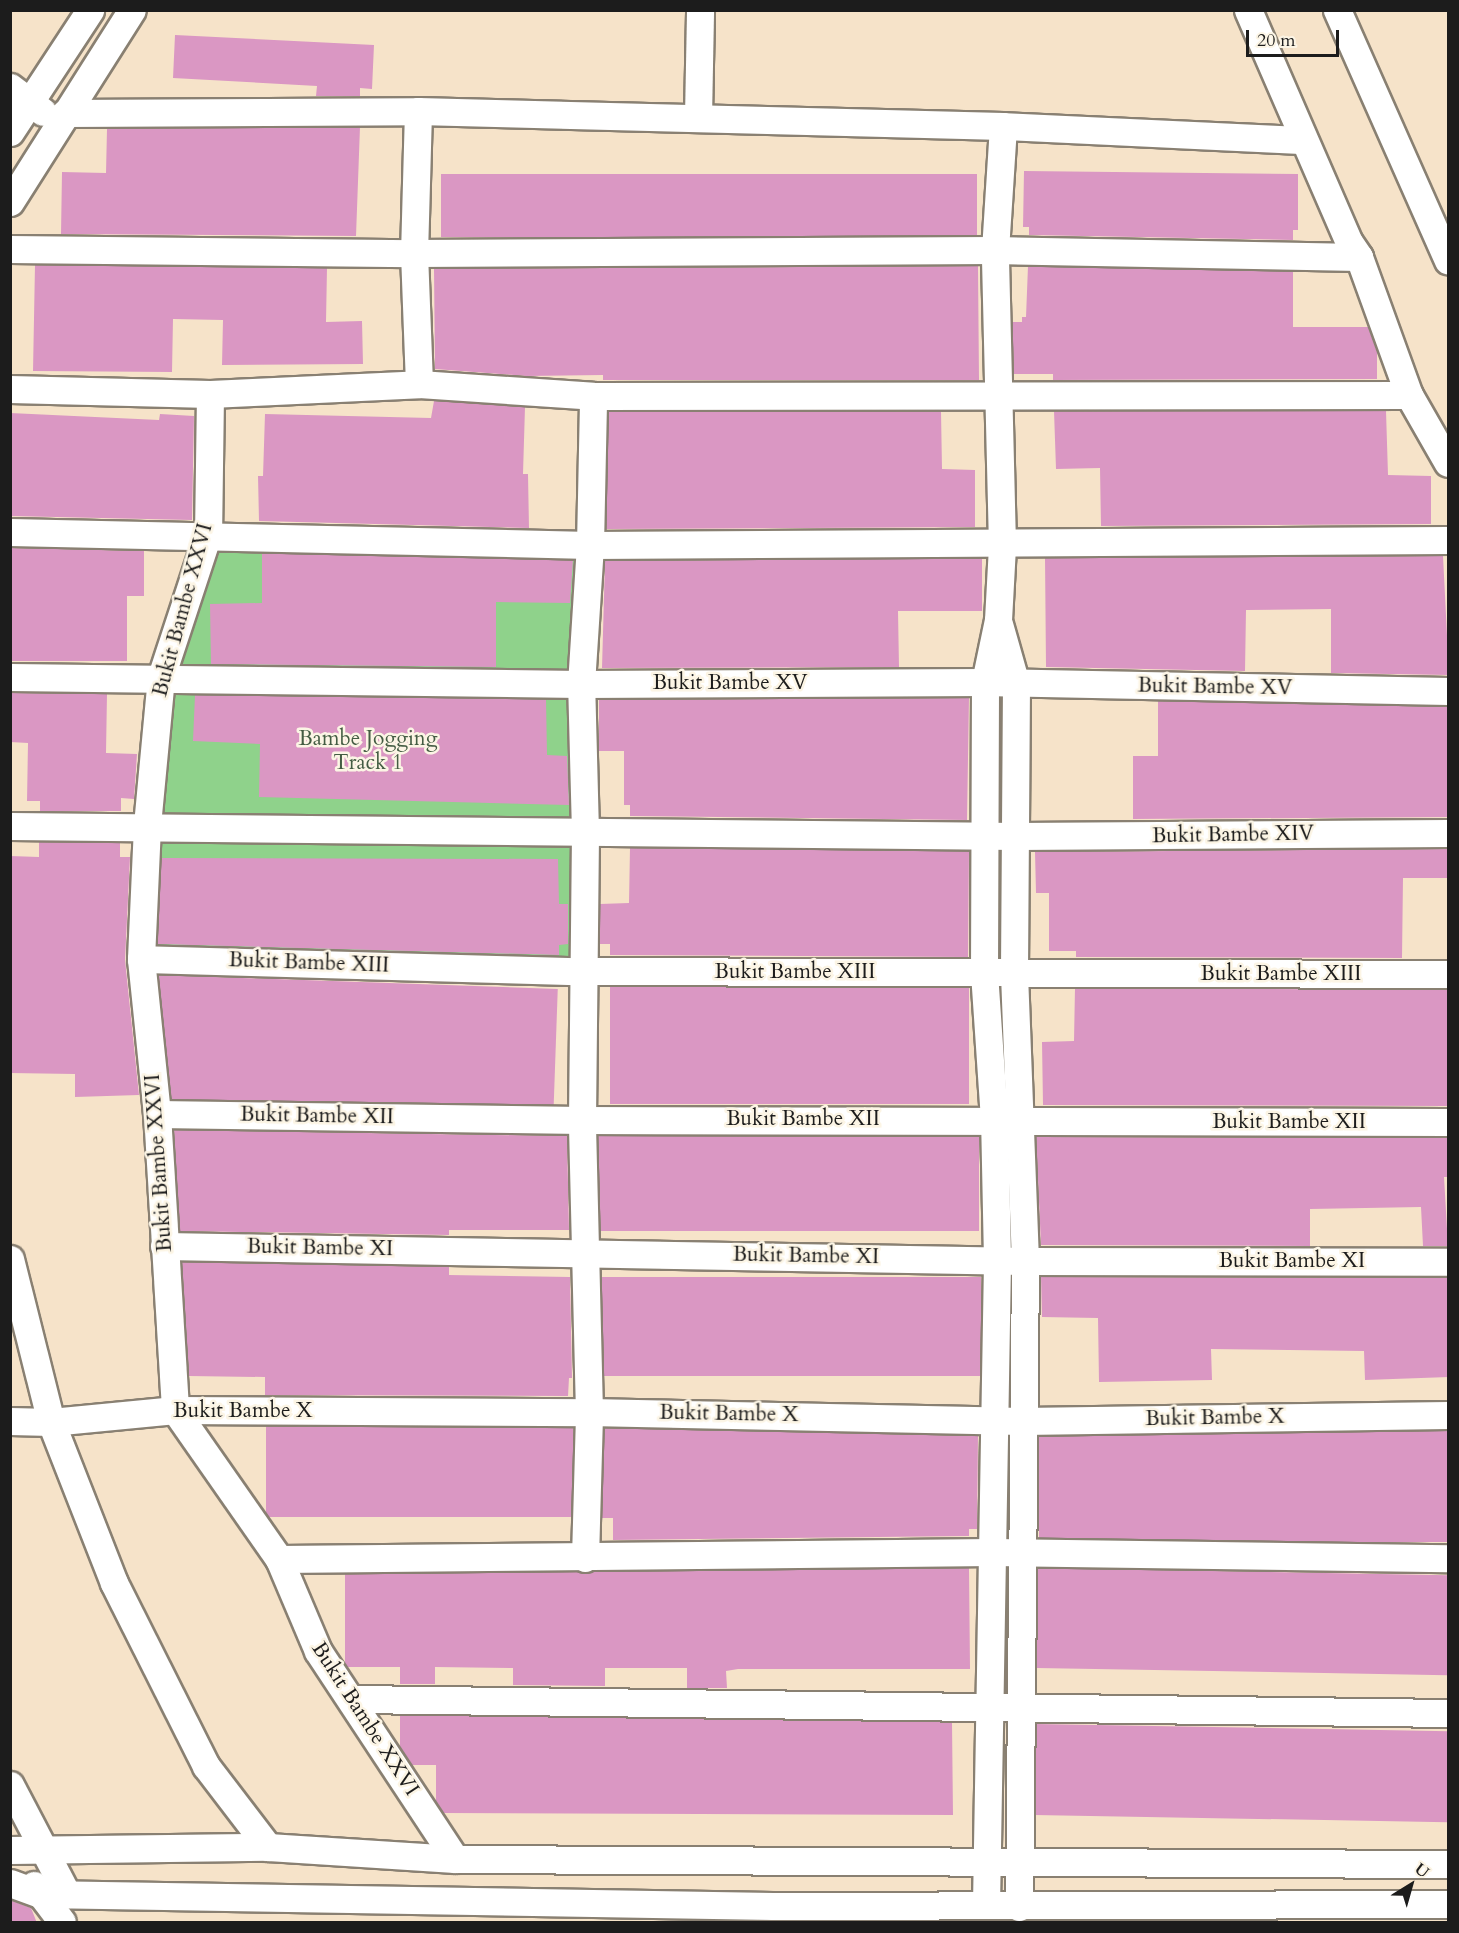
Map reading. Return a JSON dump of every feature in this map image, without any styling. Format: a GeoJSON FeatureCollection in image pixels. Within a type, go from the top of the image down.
{"type":"FeatureCollection","features":[{"type":"Feature","properties":{"kind":"street"},"geometry":{"type":"LineString","coordinates":[[10,132],[20,94],[90,10]]}},
{"type":"Feature","properties":{"kind":"street"},"geometry":{"type":"LineString","coordinates":[[10,202],[132,10]]}},
{"type":"Feature","properties":{"kind":"street"},"geometry":{"type":"LineString","coordinates":[[698,117],[700,10]]}},
{"type":"Feature","properties":{"kind":"street"},"geometry":{"type":"LineString","coordinates":[[1248,10],[1303,140],[1359,257],[1409,395],[1449,463]]}},
{"type":"Feature","properties":{"kind":"street"},"geometry":{"type":"LineString","coordinates":[[1337,10],[1449,261]]}},
{"type":"Feature","properties":{"kind":"street"},"geometry":{"type":"LineString","coordinates":[[20,94],[62,119],[418,111],[1003,126],[1303,140]]}},
{"type":"Feature","properties":{"kind":"street"},"geometry":{"type":"LineString","coordinates":[[418,111],[414,253],[418,384]]}},
{"type":"Feature","properties":{"kind":"street"},"geometry":{"type":"LineString","coordinates":[[986,1905],[997,1259],[994,1119],[984,973],[987,835],[985,682],[998,620],[1002,545],[995,250],[1003,126]]}},
{"type":"Feature","properties":{"kind":"street"},"geometry":{"type":"LineString","coordinates":[[10,249],[414,253],[995,250],[1359,257]]}},
{"type":"Feature","properties":{"kind":"street"},"geometry":{"type":"LineString","coordinates":[[10,389],[210,394],[418,384],[593,396],[999,393],[1409,395]]}},
{"type":"Feature","properties":{"kind":"street","name":"Bukit Bambe XXVI"},"geometry":{"type":"LineString","coordinates":[[210,394],[208,534],[161,677],[147,826],[141,958],[157,1114],[175,1410],[279,1560],[318,1651],[352,1699],[455,1859]]}},
{"type":"Feature","properties":{"kind":"street"},"geometry":{"type":"LineString","coordinates":[[585,1558],[590,1412],[582,1120],[581,971],[585,832],[581,684],[590,545],[593,396]]}},
{"type":"Feature","properties":{"kind":"street"},"geometry":{"type":"LineString","coordinates":[[10,532],[208,534],[590,545],[1002,545],[1449,540]]}},
{"type":"Feature","properties":{"kind":"street"},"geometry":{"type":"LineString","coordinates":[[998,620],[1016,684],[1017,836],[1014,974],[1023,1120],[1025,1261],[1019,1708],[1019,1907]]}},
{"type":"Feature","properties":{"kind":"street","name":"Bukit Bambe XV"},"geometry":{"type":"LineString","coordinates":[[10,677],[161,677],[581,684],[985,682],[1449,691]]}},
{"type":"Feature","properties":{"kind":"street","name":"Bukit Bambe XIV"},"geometry":{"type":"LineString","coordinates":[[10,826],[1017,836],[1449,833]]}},
{"type":"Feature","properties":{"kind":"street","name":"Bukit Bambe XIII"},"geometry":{"type":"LineString","coordinates":[[141,958],[581,971],[1449,974]]}},
{"type":"Feature","properties":{"kind":"street","name":"Bukit Bambe XII"},"geometry":{"type":"LineString","coordinates":[[157,1114],[582,1120],[994,1119],[1449,1122]]}},
{"type":"Feature","properties":{"kind":"street","name":"Bukit Bambe XI"},"geometry":{"type":"LineString","coordinates":[[164,1246],[1025,1261],[1449,1262]]}},
{"type":"Feature","properties":{"kind":"street"},"geometry":{"type":"LineString","coordinates":[[10,1258],[51,1422],[114,1584],[206,1766],[268,1847]]}},
{"type":"Feature","properties":{"kind":"street","name":"Bukit Bambe X"},"geometry":{"type":"LineString","coordinates":[[10,1421],[51,1422],[175,1410],[590,1412],[1022,1421],[1449,1415]]}},
{"type":"Feature","properties":{"kind":"street"},"geometry":{"type":"LineString","coordinates":[[279,1560],[993,1552],[1449,1558]]}},
{"type":"Feature","properties":{"kind":"street"},"geometry":{"type":"LineString","coordinates":[[352,1699],[1449,1713]]}},
{"type":"Feature","properties":{"kind":"street"},"geometry":{"type":"LineString","coordinates":[[10,1785],[45,1848],[67,1894]]}},
{"type":"Feature","properties":{"kind":"street"},"geometry":{"type":"LineString","coordinates":[[10,1851],[45,1848],[268,1847],[455,1859],[987,1859],[1449,1864]]}},
{"type":"Feature","properties":{"kind":"street"},"geometry":{"type":"LineString","coordinates":[[10,1851],[62,1923]]}},
{"type":"Feature","properties":{"kind":"street"},"geometry":{"type":"LineString","coordinates":[[10,1883],[40,1894],[773,1914],[986,1905],[1019,1907],[1449,1904]]}},
{"type":"Feature","properties":{"kind":"green space","name":"Bambe Jogging Track 1"},"geometry":{"type":"Polygon","coordinates":[[[208,534],[590,545],[581,971],[141,959],[161,677],[208,534]]]}},
{"type":"Feature","properties":{"kind":"building"},"geometry":{"type":"Polygon","coordinates":[[[175,35],[374,45],[372,89],[360,88],[360,96],[316,96],[317,86],[173,78],[175,35]]]}},
{"type":"Feature","properties":{"kind":"building"},"geometry":{"type":"Polygon","coordinates":[[[360,127],[356,236],[61,234],[62,172],[106,173],[107,129],[360,127]]]}},
{"type":"Feature","properties":{"kind":"building"},"geometry":{"type":"Polygon","coordinates":[[[1024,171],[1298,174],[1298,230],[1293,230],[1293,240],[1029,235],[1029,227],[1023,227],[1024,171]]]}},
{"type":"Feature","properties":{"kind":"building"},"geometry":{"type":"Polygon","coordinates":[[[441,174],[977,174],[977,237],[441,237],[441,174]]]}},
{"type":"Feature","properties":{"kind":"building"},"geometry":{"type":"Polygon","coordinates":[[[35,265],[327,268],[326,322],[362,321],[363,364],[222,365],[223,320],[173,319],[172,372],[33,371],[35,265]]]}},
{"type":"Feature","properties":{"kind":"building"},"geometry":{"type":"Polygon","coordinates":[[[978,266],[979,380],[603,380],[603,375],[526,376],[435,369],[434,269],[978,266]]]}},
{"type":"Feature","properties":{"kind":"building"},"geometry":{"type":"Polygon","coordinates":[[[1028,266],[1293,271],[1293,327],[1368,327],[1377,352],[1377,379],[1053,380],[1053,374],[1014,374],[1012,322],[1022,322],[1022,317],[1026,317],[1028,266]]]}},
{"type":"Feature","properties":{"kind":"building"},"geometry":{"type":"Polygon","coordinates":[[[434,401],[525,407],[523,474],[528,474],[529,528],[259,521],[258,476],[263,476],[265,414],[431,418],[434,401]]]}},
{"type":"Feature","properties":{"kind":"building"},"geometry":{"type":"Polygon","coordinates":[[[941,411],[942,469],[975,470],[975,527],[606,529],[608,412],[941,411]]]}},
{"type":"Feature","properties":{"kind":"building"},"geometry":{"type":"Polygon","coordinates":[[[1054,411],[1386,411],[1388,475],[1431,476],[1431,524],[1101,526],[1100,468],[1056,469],[1054,411]]]}},
{"type":"Feature","properties":{"kind":"building"},"geometry":{"type":"Polygon","coordinates":[[[10,413],[159,420],[160,414],[194,416],[192,520],[10,516],[10,413]]]}},
{"type":"Feature","properties":{"kind":"building"},"geometry":{"type":"Polygon","coordinates":[[[10,548],[144,551],[144,596],[127,596],[127,661],[10,661],[10,548]]]}},
{"type":"Feature","properties":{"kind":"building"},"geometry":{"type":"Polygon","coordinates":[[[262,553],[573,560],[570,603],[496,602],[496,667],[211,664],[210,604],[262,603],[262,553]]]}},
{"type":"Feature","properties":{"kind":"building"},"geometry":{"type":"Polygon","coordinates":[[[1443,556],[1449,675],[1331,673],[1331,609],[1246,610],[1245,671],[1046,667],[1045,558],[1443,556]]]}},
{"type":"Feature","properties":{"kind":"building"},"geometry":{"type":"Polygon","coordinates":[[[982,558],[982,611],[898,611],[899,667],[602,668],[605,561],[982,558]]]}},
{"type":"Feature","properties":{"kind":"building"},"geometry":{"type":"Polygon","coordinates":[[[10,693],[107,694],[106,753],[137,754],[134,799],[121,798],[121,811],[40,811],[40,801],[27,801],[28,743],[10,742],[10,693]]]}},
{"type":"Feature","properties":{"kind":"building"},"geometry":{"type":"Polygon","coordinates":[[[195,695],[546,699],[547,755],[567,756],[569,805],[259,797],[260,744],[193,741],[195,695]]]}},
{"type":"Feature","properties":{"kind":"building"},"geometry":{"type":"Polygon","coordinates":[[[969,698],[967,820],[630,816],[630,805],[624,805],[624,751],[599,751],[599,700],[969,698]]]}},
{"type":"Feature","properties":{"kind":"building"},"geometry":{"type":"Polygon","coordinates":[[[1158,701],[1449,707],[1449,817],[1133,819],[1133,756],[1158,756],[1158,701]]]}},
{"type":"Feature","properties":{"kind":"building"},"geometry":{"type":"Polygon","coordinates":[[[39,842],[120,843],[120,857],[130,857],[125,960],[139,1095],[75,1097],[75,1074],[10,1073],[10,856],[39,857],[39,842]]]}},
{"type":"Feature","properties":{"kind":"building"},"geometry":{"type":"Polygon","coordinates":[[[630,848],[969,851],[968,957],[610,955],[610,944],[600,944],[600,904],[629,903],[630,848]]]}},
{"type":"Feature","properties":{"kind":"building"},"geometry":{"type":"Polygon","coordinates":[[[1449,849],[1449,878],[1403,878],[1402,958],[1076,957],[1076,951],[1049,951],[1049,893],[1036,893],[1035,852],[1449,849]]]}},
{"type":"Feature","properties":{"kind":"building"},"geometry":{"type":"Polygon","coordinates":[[[161,858],[558,859],[559,904],[568,904],[568,944],[559,945],[559,955],[157,944],[161,858]]]}},
{"type":"Feature","properties":{"kind":"building"},"geometry":{"type":"Polygon","coordinates":[[[159,975],[558,989],[553,1113],[155,1099],[159,975]]]}},
{"type":"Feature","properties":{"kind":"building"},"geometry":{"type":"Polygon","coordinates":[[[610,987],[969,987],[969,1104],[610,1104],[610,987]]]}},
{"type":"Feature","properties":{"kind":"building"},"geometry":{"type":"Polygon","coordinates":[[[1075,988],[1449,990],[1449,1106],[1043,1105],[1042,1042],[1074,1041],[1075,988]]]}},
{"type":"Feature","properties":{"kind":"building"},"geometry":{"type":"Polygon","coordinates":[[[174,1130],[567,1136],[569,1230],[449,1230],[449,1235],[180,1231],[174,1130]]]}},
{"type":"Feature","properties":{"kind":"building"},"geometry":{"type":"Polygon","coordinates":[[[598,1136],[979,1136],[979,1231],[598,1231],[598,1136]]]}},
{"type":"Feature","properties":{"kind":"building"},"geometry":{"type":"Polygon","coordinates":[[[1036,1137],[1449,1138],[1449,1177],[1444,1177],[1448,1246],[1423,1246],[1421,1207],[1310,1209],[1310,1246],[1041,1245],[1036,1137]]]}},
{"type":"Feature","properties":{"kind":"building"},"geometry":{"type":"Polygon","coordinates":[[[182,1262],[449,1267],[449,1275],[570,1277],[572,1378],[569,1378],[568,1396],[265,1395],[265,1377],[189,1376],[182,1262]]]}},
{"type":"Feature","properties":{"kind":"building"},"geometry":{"type":"Polygon","coordinates":[[[602,1277],[981,1277],[981,1376],[602,1376],[602,1277]]]}},
{"type":"Feature","properties":{"kind":"building"},"geometry":{"type":"Polygon","coordinates":[[[1041,1277],[1449,1278],[1449,1377],[1365,1380],[1364,1351],[1211,1349],[1212,1380],[1099,1382],[1098,1318],[1042,1317],[1041,1277]]]}},
{"type":"Feature","properties":{"kind":"building"},"geometry":{"type":"Polygon","coordinates":[[[266,1426],[573,1426],[573,1517],[266,1517],[266,1426]]]}},
{"type":"Feature","properties":{"kind":"building"},"geometry":{"type":"Polygon","coordinates":[[[604,1428],[978,1436],[977,1529],[969,1529],[969,1536],[613,1540],[613,1518],[602,1518],[604,1428]]]}},
{"type":"Feature","properties":{"kind":"building"},"geometry":{"type":"Polygon","coordinates":[[[1039,1431],[1448,1431],[1448,1542],[1039,1542],[1039,1431]]]}},
{"type":"Feature","properties":{"kind":"building"},"geometry":{"type":"Polygon","coordinates":[[[969,1568],[970,1669],[738,1669],[726,1671],[727,1688],[687,1688],[687,1668],[605,1668],[605,1686],[513,1685],[513,1668],[435,1667],[435,1684],[400,1684],[400,1667],[347,1667],[345,1663],[345,1574],[969,1568]]]}},
{"type":"Feature","properties":{"kind":"building"},"geometry":{"type":"Polygon","coordinates":[[[1038,1568],[1448,1575],[1447,1675],[1036,1668],[1038,1568]]]}},
{"type":"Feature","properties":{"kind":"building"},"geometry":{"type":"Polygon","coordinates":[[[400,1715],[952,1722],[953,1815],[443,1813],[436,1801],[436,1765],[412,1765],[400,1747],[400,1715]]]}},
{"type":"Feature","properties":{"kind":"building"},"geometry":{"type":"Polygon","coordinates":[[[1036,1724],[1448,1731],[1447,1822],[1034,1815],[1036,1724]]]}},
{"type":"Feature","properties":{"kind":"building"},"geometry":{"type":"Polygon","coordinates":[[[10,1900],[31,1908],[37,1923],[10,1923],[10,1900]]]}}]}
